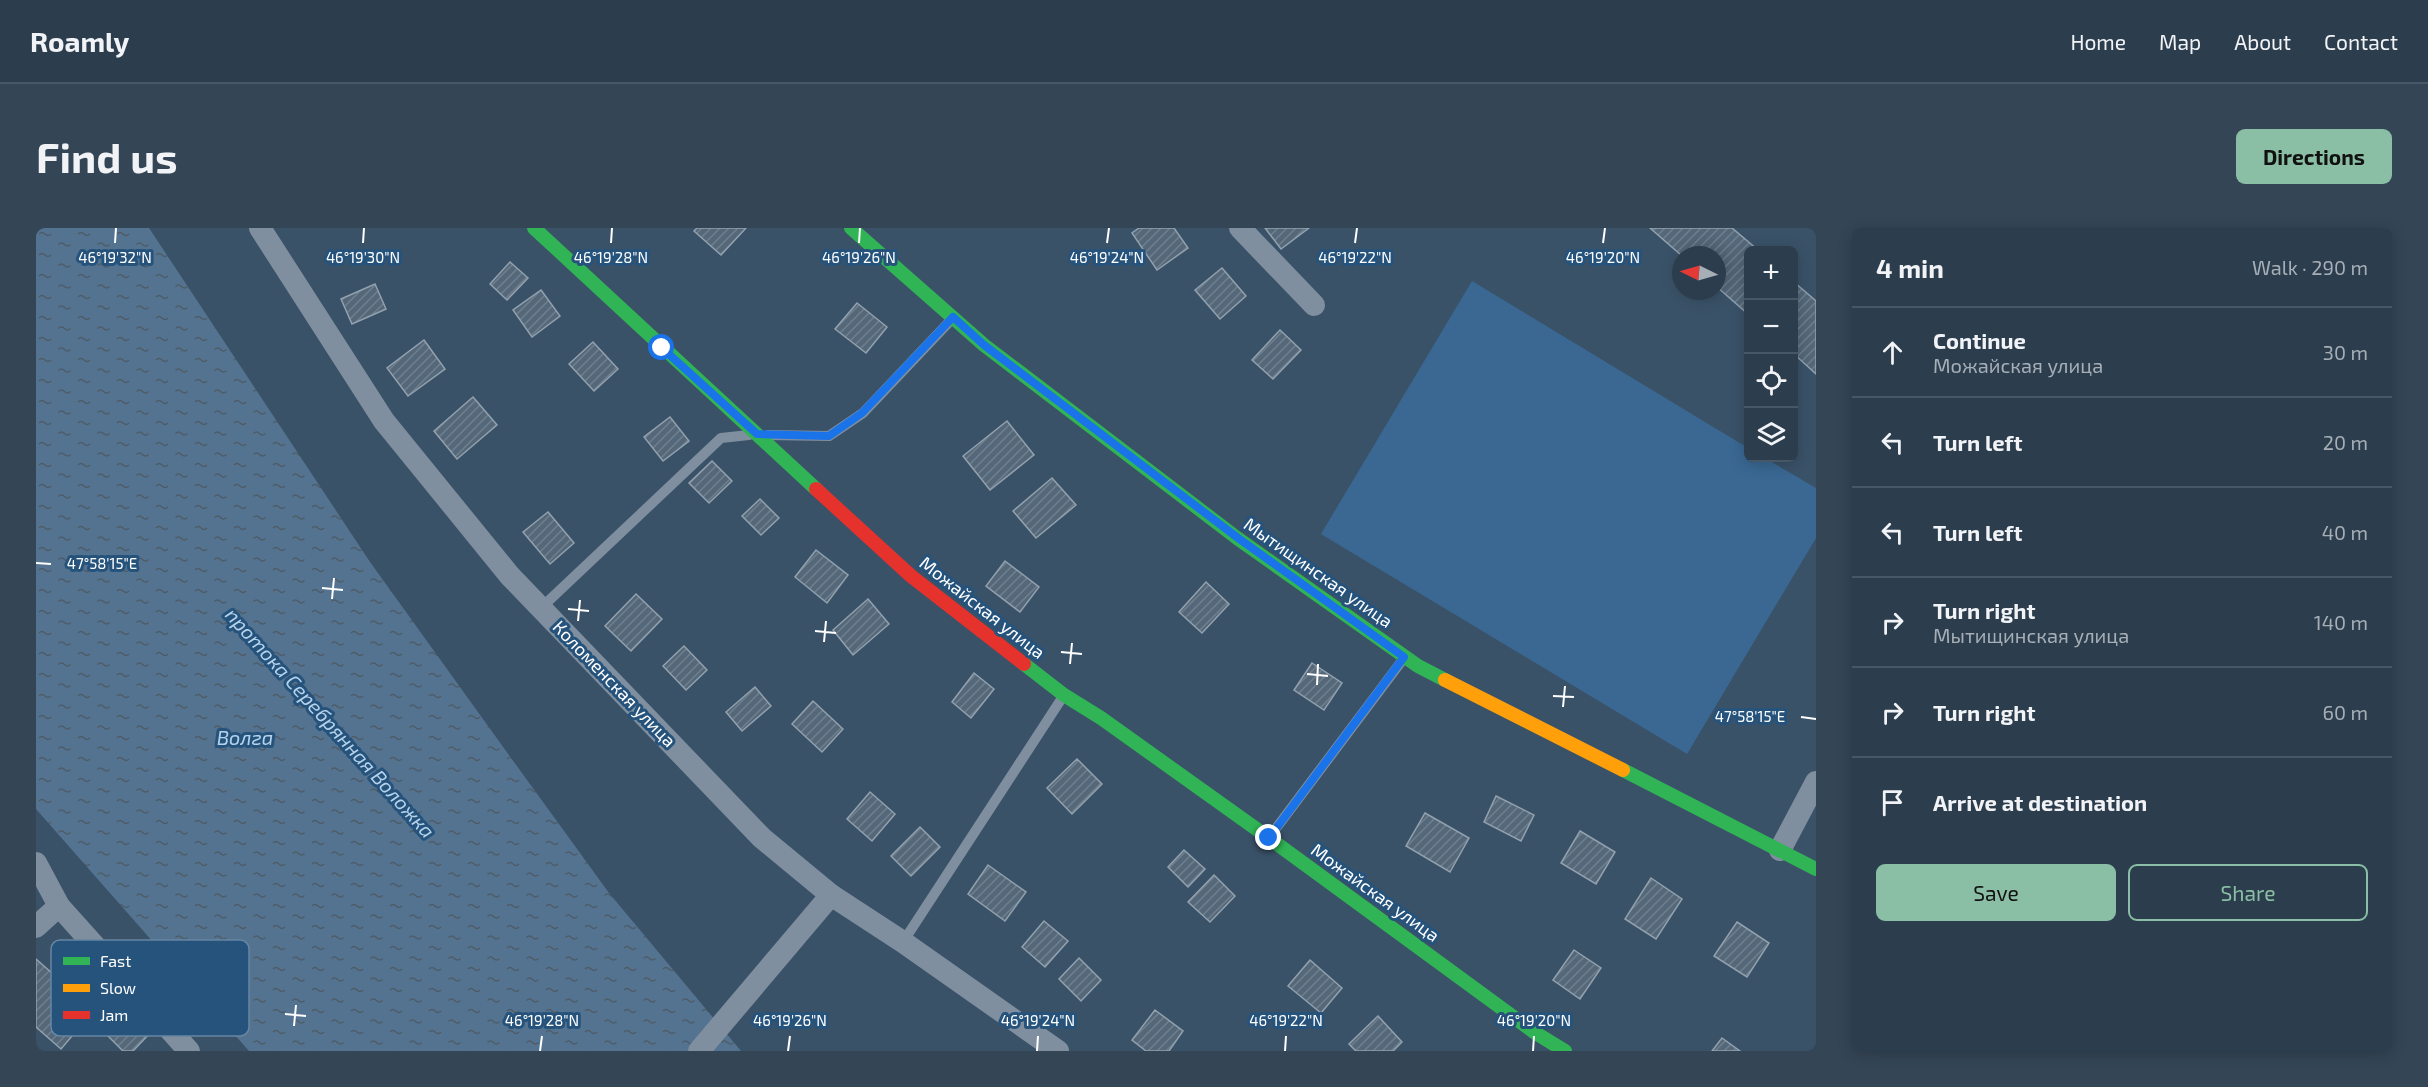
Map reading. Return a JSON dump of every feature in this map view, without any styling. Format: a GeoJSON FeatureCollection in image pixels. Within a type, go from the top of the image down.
{"type":"FeatureCollection","features":[{"type":"Feature","properties":{"kind":"street","name":"Коломенская улица"},"geometry":{"type":"LineString","coordinates":[[260,228],[384,421],[510,576],[762,838],[831,896],[903,942],[1058,1051]]}},
{"type":"Feature","properties":{"kind":"street","name":"Можайская улица"},"geometry":{"type":"LineString","coordinates":[[534,228],[911,576],[1064,695],[1101,718],[1534,1032],[1565,1051]]}},
{"type":"Feature","properties":{"kind":"street","name":"Мытищинская улица"},"geometry":{"type":"LineString","coordinates":[[851,228],[984,345],[1238,538],[1404,657],[1816,869]]}},
{"type":"Feature","properties":{"kind":"street"},"geometry":{"type":"LineString","coordinates":[[1240,228],[1314,305]]}},
{"type":"Feature","properties":{"kind":"street"},"geometry":{"type":"LineString","coordinates":[[1780,850],[1816,782]]}},
{"type":"Feature","properties":{"kind":"street"},"geometry":{"type":"LineString","coordinates":[[36,863],[59,906],[89,940]]}},
{"type":"Feature","properties":{"kind":"street"},"geometry":{"type":"LineString","coordinates":[[699,1051],[831,896]]}},
{"type":"Feature","properties":{"kind":"street"},"geometry":{"type":"LineString","coordinates":[[36,927],[59,906]]}},
{"type":"Feature","properties":{"kind":"street"},"geometry":{"type":"LineString","coordinates":[[176,1036],[189,1051]]}},
{"type":"Feature","properties":{"kind":"lane"},"geometry":{"type":"LineString","coordinates":[[540,608],[721,438],[757,434],[829,436],[862,413],[953,317]]}},
{"type":"Feature","properties":{"kind":"lane"},"geometry":{"type":"LineString","coordinates":[[1269,838],[1404,657]]}},
{"type":"Feature","properties":{"kind":"lane"},"geometry":{"type":"LineString","coordinates":[[903,942],[1064,695]]}},
{"type":"Feature","properties":{"kind":"shaded area"},"geometry":{"type":"Polygon","coordinates":[[[1472,281],[1744,446],[1744,462],[1772,462],[1816,488],[1816,538],[1687,754],[1321,534],[1472,281]]]}},
{"type":"Feature","properties":{"kind":"water","name":"Волга"},"geometry":{"type":"Polygon","coordinates":[[[36,228],[149,228],[370,562],[609,893],[741,1051],[249,1051],[236,1036],[249,1036],[249,940],[151,940],[36,809],[36,228]]]}},
{"type":"Feature","properties":{"kind":"building"},"geometry":{"type":"Polygon","coordinates":[[[697,228],[746,228],[721,255],[694,231],[697,228]]]}},
{"type":"Feature","properties":{"kind":"building"},"geometry":{"type":"Polygon","coordinates":[[[1139,228],[1174,228],[1188,248],[1157,270],[1132,233],[1139,228]]]}},
{"type":"Feature","properties":{"kind":"building"},"geometry":{"type":"Polygon","coordinates":[[[1265,228],[1309,228],[1281,249],[1265,228]]]}},
{"type":"Feature","properties":{"kind":"building"},"geometry":{"type":"Polygon","coordinates":[[[1650,228],[1732,228],[1753,246],[1744,246],[1744,311],[1726,295],[1726,246],[1672,247],[1650,228]]]}},
{"type":"Feature","properties":{"kind":"building"},"geometry":{"type":"Polygon","coordinates":[[[510,262],[528,278],[507,300],[490,284],[510,262]]]}},
{"type":"Feature","properties":{"kind":"building"},"geometry":{"type":"Polygon","coordinates":[[[1222,268],[1246,296],[1220,319],[1195,290],[1222,268]]]}},
{"type":"Feature","properties":{"kind":"building"},"geometry":{"type":"Polygon","coordinates":[[[375,284],[386,309],[352,324],[341,299],[375,284]]]}},
{"type":"Feature","properties":{"kind":"building"},"geometry":{"type":"Polygon","coordinates":[[[1798,285],[1816,301],[1816,374],[1798,358],[1798,285]]]}},
{"type":"Feature","properties":{"kind":"building"},"geometry":{"type":"Polygon","coordinates":[[[541,290],[560,316],[532,337],[513,310],[541,290]]]}},
{"type":"Feature","properties":{"kind":"building"},"geometry":{"type":"Polygon","coordinates":[[[857,303],[887,327],[866,353],[835,329],[857,303]]]}},
{"type":"Feature","properties":{"kind":"building"},"geometry":{"type":"Polygon","coordinates":[[[1280,330],[1301,350],[1273,379],[1252,360],[1280,330]]]}},
{"type":"Feature","properties":{"kind":"building"},"geometry":{"type":"Polygon","coordinates":[[[424,340],[445,369],[408,396],[387,368],[424,340]]]}},
{"type":"Feature","properties":{"kind":"building"},"geometry":{"type":"Polygon","coordinates":[[[593,342],[618,369],[594,391],[569,364],[593,342]]]}},
{"type":"Feature","properties":{"kind":"building"},"geometry":{"type":"Polygon","coordinates":[[[473,397],[497,425],[457,459],[434,431],[473,397]]]}},
{"type":"Feature","properties":{"kind":"building"},"geometry":{"type":"Polygon","coordinates":[[[670,417],[689,441],[663,461],[644,437],[670,417]]]}},
{"type":"Feature","properties":{"kind":"building"},"geometry":{"type":"Polygon","coordinates":[[[1007,421],[1034,455],[990,490],[963,456],[1007,421]]]}},
{"type":"Feature","properties":{"kind":"building"},"geometry":{"type":"Polygon","coordinates":[[[712,461],[732,481],[709,503],[689,483],[712,461]]]}},
{"type":"Feature","properties":{"kind":"building"},"geometry":{"type":"Polygon","coordinates":[[[1052,478],[1076,505],[1036,538],[1013,511],[1052,478]]]}},
{"type":"Feature","properties":{"kind":"building"},"geometry":{"type":"Polygon","coordinates":[[[760,499],[779,518],[761,535],[742,516],[760,499]]]}},
{"type":"Feature","properties":{"kind":"building"},"geometry":{"type":"Polygon","coordinates":[[[548,512],[574,543],[550,564],[523,532],[548,512]]]}},
{"type":"Feature","properties":{"kind":"building"},"geometry":{"type":"Polygon","coordinates":[[[816,550],[848,575],[827,603],[795,577],[816,550]]]}},
{"type":"Feature","properties":{"kind":"building"},"geometry":{"type":"Polygon","coordinates":[[[1005,561],[1039,587],[1020,612],[986,586],[1005,561]]]}},
{"type":"Feature","properties":{"kind":"building"},"geometry":{"type":"Polygon","coordinates":[[[1206,582],[1229,604],[1202,633],[1179,612],[1206,582]]]}},
{"type":"Feature","properties":{"kind":"building"},"geometry":{"type":"Polygon","coordinates":[[[636,594],[662,619],[631,651],[605,626],[636,594]]]}},
{"type":"Feature","properties":{"kind":"building"},"geometry":{"type":"Polygon","coordinates":[[[868,599],[889,624],[853,655],[833,630],[868,599]]]}},
{"type":"Feature","properties":{"kind":"building"},"geometry":{"type":"Polygon","coordinates":[[[684,646],[707,670],[686,690],[663,666],[684,646]]]}},
{"type":"Feature","properties":{"kind":"building"},"geometry":{"type":"Polygon","coordinates":[[[1312,663],[1342,683],[1324,710],[1294,690],[1312,663]]]}},
{"type":"Feature","properties":{"kind":"building"},"geometry":{"type":"Polygon","coordinates":[[[974,673],[994,689],[971,718],[952,702],[974,673]]]}},
{"type":"Feature","properties":{"kind":"building"},"geometry":{"type":"Polygon","coordinates":[[[755,687],[771,706],[742,731],[726,712],[755,687]]]}},
{"type":"Feature","properties":{"kind":"building"},"geometry":{"type":"Polygon","coordinates":[[[813,701],[843,729],[822,752],[792,724],[813,701]]]}},
{"type":"Feature","properties":{"kind":"building"},"geometry":{"type":"Polygon","coordinates":[[[1077,759],[1102,784],[1072,814],[1047,788],[1077,759]]]}},
{"type":"Feature","properties":{"kind":"building"},"geometry":{"type":"Polygon","coordinates":[[[870,792],[895,814],[872,841],[847,819],[870,792]]]}},
{"type":"Feature","properties":{"kind":"building"},"geometry":{"type":"Polygon","coordinates":[[[1496,796],[1534,815],[1521,841],[1484,822],[1496,796]]]}},
{"type":"Feature","properties":{"kind":"building"},"geometry":{"type":"Polygon","coordinates":[[[1425,813],[1469,838],[1450,872],[1406,846],[1425,813]]]}},
{"type":"Feature","properties":{"kind":"building"},"geometry":{"type":"Polygon","coordinates":[[[920,827],[940,847],[911,876],[891,856],[920,827]]]}},
{"type":"Feature","properties":{"kind":"building"},"geometry":{"type":"Polygon","coordinates":[[[1580,831],[1615,852],[1596,884],[1561,863],[1580,831]]]}},
{"type":"Feature","properties":{"kind":"building"},"geometry":{"type":"Polygon","coordinates":[[[1184,850],[1205,869],[1188,887],[1168,867],[1184,850]]]}},
{"type":"Feature","properties":{"kind":"building"},"geometry":{"type":"Polygon","coordinates":[[[988,865],[1026,892],[1005,921],[968,894],[988,865]]]}},
{"type":"Feature","properties":{"kind":"building"},"geometry":{"type":"Polygon","coordinates":[[[1214,875],[1235,896],[1210,922],[1188,902],[1214,875]]]}},
{"type":"Feature","properties":{"kind":"building"},"geometry":{"type":"Polygon","coordinates":[[[1651,878],[1682,899],[1656,939],[1625,919],[1651,878]]]}},
{"type":"Feature","properties":{"kind":"building"},"geometry":{"type":"Polygon","coordinates":[[[1044,921],[1068,941],[1045,967],[1022,947],[1044,921]]]}},
{"type":"Feature","properties":{"kind":"building"},"geometry":{"type":"Polygon","coordinates":[[[1737,922],[1769,943],[1747,977],[1714,956],[1737,922]]]}},
{"type":"Feature","properties":{"kind":"building"},"geometry":{"type":"Polygon","coordinates":[[[1574,950],[1601,968],[1580,999],[1553,980],[1574,950]]]}},
{"type":"Feature","properties":{"kind":"building"},"geometry":{"type":"Polygon","coordinates":[[[1079,958],[1101,980],[1081,1001],[1059,979],[1079,958]]]}},
{"type":"Feature","properties":{"kind":"building"},"geometry":{"type":"Polygon","coordinates":[[[36,959],[51,972],[51,1036],[72,1036],[61,1049],[36,1027],[36,959]]]}},
{"type":"Feature","properties":{"kind":"building"},"geometry":{"type":"Polygon","coordinates":[[[1310,960],[1342,988],[1321,1013],[1288,986],[1310,960]]]}},
{"type":"Feature","properties":{"kind":"building"},"geometry":{"type":"Polygon","coordinates":[[[1155,1010],[1183,1031],[1169,1051],[1146,1051],[1132,1040],[1155,1010]]]}},
{"type":"Feature","properties":{"kind":"building"},"geometry":{"type":"Polygon","coordinates":[[[1378,1016],[1402,1042],[1393,1051],[1356,1051],[1349,1044],[1378,1016]]]}},
{"type":"Feature","properties":{"kind":"building"},"geometry":{"type":"Polygon","coordinates":[[[108,1036],[147,1036],[133,1051],[123,1051],[108,1036]]]}},
{"type":"Feature","properties":{"kind":"building"},"geometry":{"type":"Polygon","coordinates":[[[1722,1038],[1740,1051],[1712,1051],[1722,1038]]]}},
{"type":"Feature","properties":{"kind":"traffic: fast"},"geometry":{"type":"LineString","coordinates":[[534,228],[816,489]]}},
{"type":"Feature","properties":{"kind":"traffic: fast"},"geometry":{"type":"LineString","coordinates":[[851,228],[984,345],[1237,538],[1418,666],[1445,680]]}},
{"type":"Feature","properties":{"kind":"traffic: fast"},"geometry":{"type":"LineString","coordinates":[[1024,664],[1064,695],[1101,718],[1269,838],[1534,1032],[1565,1051]]}},
{"type":"Feature","properties":{"kind":"traffic: fast"},"geometry":{"type":"LineString","coordinates":[[1623,770],[1816,869]]}},
{"type":"Feature","properties":{"kind":"traffic: slow"},"geometry":{"type":"LineString","coordinates":[[1445,680],[1623,770]]}},
{"type":"Feature","properties":{"kind":"traffic: jam"},"geometry":{"type":"LineString","coordinates":[[816,489],[911,576],[1024,664]]}},
{"type":"Feature","properties":{"kind":"route"},"geometry":{"type":"LineString","coordinates":[[662,348],[757,434],[829,436],[862,413],[953,317],[984,345],[1238,538],[1404,657],[1269,838]]}},
{"type":"Feature","properties":{"kind":"water label","name":"протока Серебрянная Воложка"},"geometry":{"type":"Point","coordinates":[330,723]}}]}
